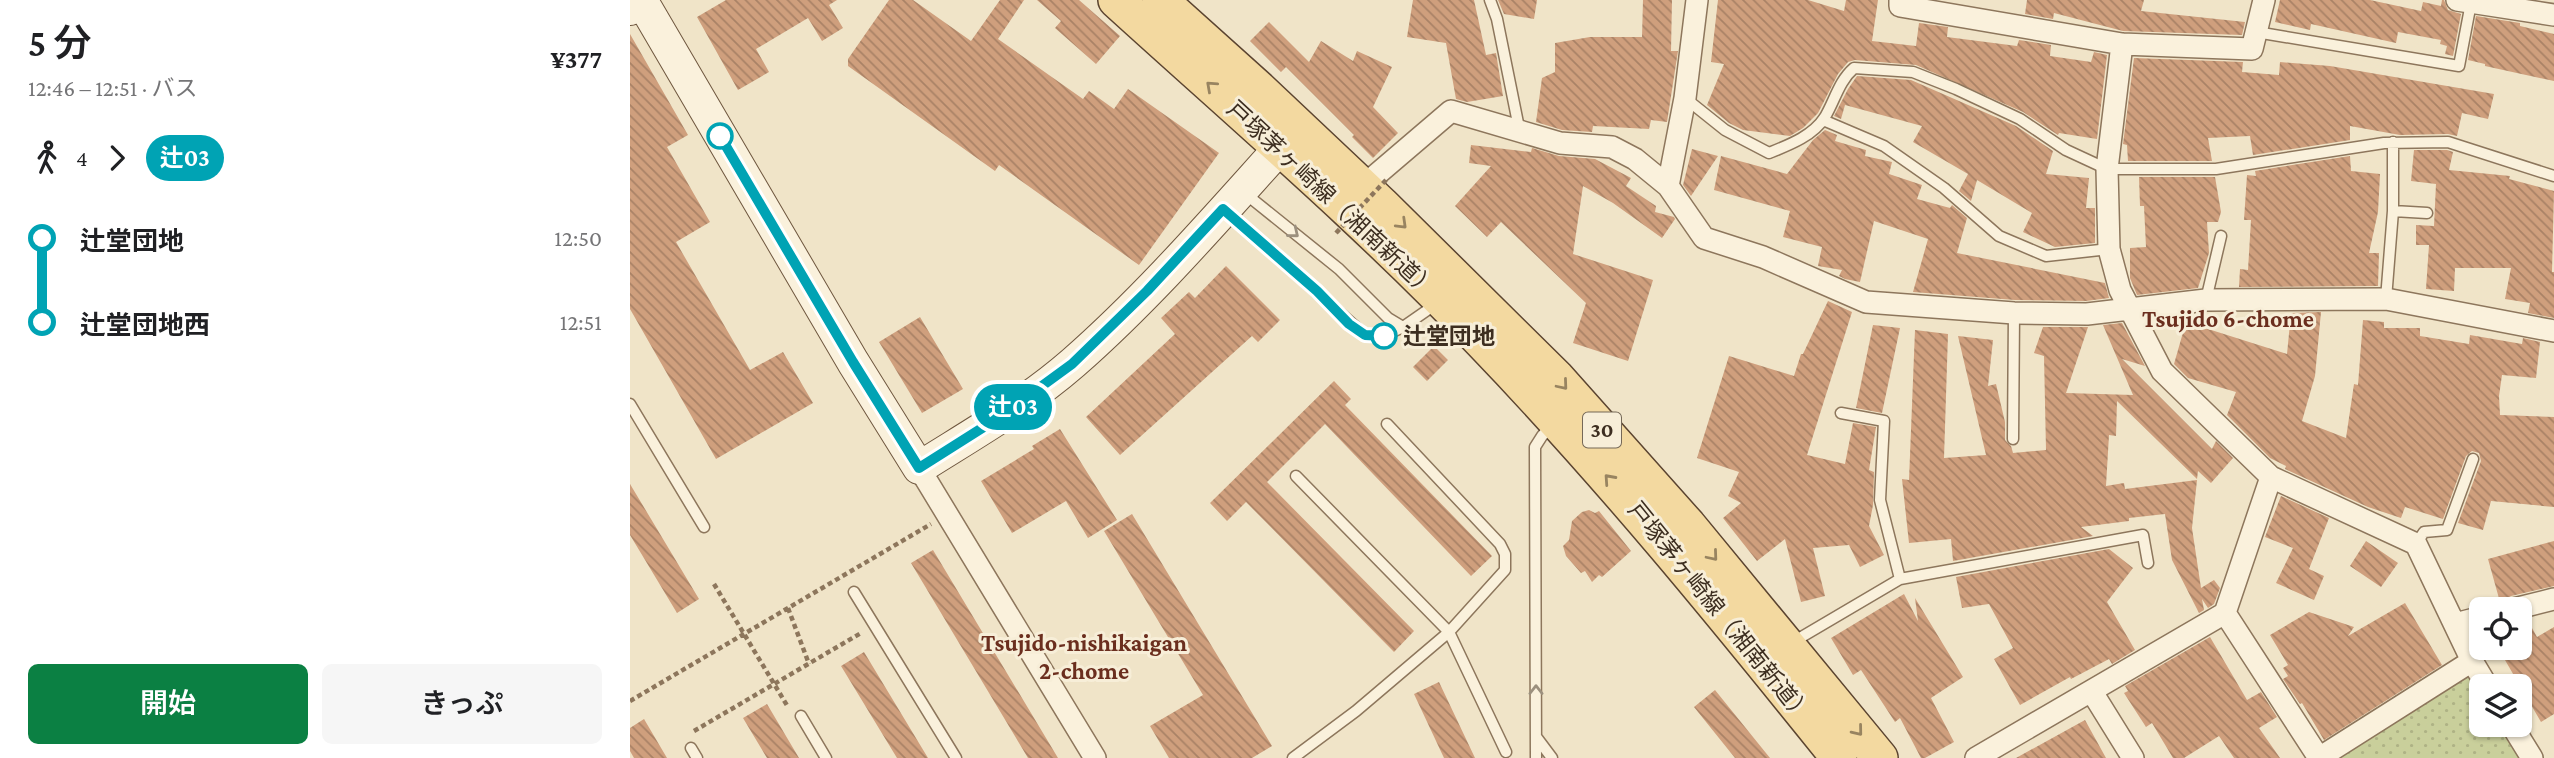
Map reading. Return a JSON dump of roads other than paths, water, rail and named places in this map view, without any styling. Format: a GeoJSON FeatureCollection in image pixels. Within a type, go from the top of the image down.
{"type":"FeatureCollection","features":[{"type":"Feature","properties":{"kind":"main road","name":"戸塚茅ヶ崎線（湘南新道）"},"geometry":{"type":"LineString","coordinates":[[1116,0],[1289,138],[1374,183],[1556,377],[1688,525],[1880,758]]}},
{"type":"Feature","properties":{"kind":"main road","name":"戸塚茅ヶ崎線（湘南新道）"},"geometry":{"type":"LineString","coordinates":[[1160,0],[1289,138],[1361,222],[1441,300],[1625,495],[1839,758]]}},
{"type":"Feature","properties":{"kind":"street"},"geometry":{"type":"LineString","coordinates":[[1668,186],[1685,98],[1698,0]]}},
{"type":"Feature","properties":{"kind":"street"},"geometry":{"type":"LineString","coordinates":[[1900,0],[1900,6],[2122,44],[2252,49],[2264,0]]}},
{"type":"Feature","properties":{"kind":"street"},"geometry":{"type":"LineString","coordinates":[[2464,2],[2554,15]]}},
{"type":"Feature","properties":{"kind":"street"},"geometry":{"type":"LineString","coordinates":[[640,4],[853,362],[1095,758]]}},
{"type":"Feature","properties":{"kind":"street"},"geometry":{"type":"LineString","coordinates":[[2122,44],[2107,169],[2109,249],[2120,290],[2162,371],[2271,477],[2416,544],[2480,674]]}},
{"type":"Feature","properties":{"kind":"street"},"geometry":{"type":"LineString","coordinates":[[1374,183],[1451,111],[1560,144],[1612,147],[1635,159],[1668,186],[1704,238],[1763,257],[1866,302],[2014,313],[2087,314],[2206,300],[2386,299],[2554,331]]}},
{"type":"Feature","properties":{"kind":"street"},"geometry":{"type":"LineString","coordinates":[[919,468],[998,418],[1072,364],[1147,291],[1289,138]]}},
{"type":"Feature","properties":{"kind":"street"},"geometry":{"type":"LineString","coordinates":[[1976,758],[2225,613],[2271,477]]}},
{"type":"Feature","properties":{"kind":"street"},"geometry":{"type":"LineString","coordinates":[[2532,604],[2554,599]]}},
{"type":"Feature","properties":{"kind":"street"},"geometry":{"type":"LineString","coordinates":[[2225,613],[2319,758],[2472,661]]}},
{"type":"Feature","properties":{"kind":"street"},"geometry":{"type":"LineString","coordinates":[[2455,624],[2469,620]]}},
{"type":"Feature","properties":{"kind":"street"},"geometry":{"type":"LineString","coordinates":[[2092,692],[2133,758]]}},
{"type":"Feature","properties":{"kind":"street"},"geometry":{"type":"LineString","coordinates":[[2519,737],[2532,758]]}},
{"type":"Feature","properties":{"kind":"lane"},"geometry":{"type":"LineString","coordinates":[[1490,0],[1497,19],[1520,133]]}},
{"type":"Feature","properties":{"kind":"lane"},"geometry":{"type":"LineString","coordinates":[[2256,32],[2459,66],[2464,2]]}},
{"type":"Feature","properties":{"kind":"lane"},"geometry":{"type":"LineString","coordinates":[[1685,98],[1725,130],[1769,153],[1801,139],[1823,120],[1846,75],[1854,68],[1913,72],[2020,119],[2066,150],[2107,169],[2216,169],[2393,142],[2448,142],[2554,176]]}},
{"type":"Feature","properties":{"kind":"lane"},"geometry":{"type":"LineString","coordinates":[[1823,120],[1884,146],[1944,188],[1999,236],[2046,256],[2109,249]]}},
{"type":"Feature","properties":{"kind":"lane"},"geometry":{"type":"LineString","coordinates":[[2386,299],[2393,211],[2393,142]]}},
{"type":"Feature","properties":{"kind":"lane"},"geometry":{"type":"LineString","coordinates":[[1232,200],[1339,269],[1388,318],[1403,327]]}},
{"type":"Feature","properties":{"kind":"lane"},"geometry":{"type":"LineString","coordinates":[[1232,200],[1365,335],[1384,336],[1403,327],[1441,300]]}},
{"type":"Feature","properties":{"kind":"lane"},"geometry":{"type":"LineString","coordinates":[[2393,211],[2427,213]]}},
{"type":"Feature","properties":{"kind":"lane"},"geometry":{"type":"LineString","coordinates":[[2206,300],[2221,236]]}},
{"type":"Feature","properties":{"kind":"lane"},"geometry":{"type":"LineString","coordinates":[[2013,439],[2014,313]]}},
{"type":"Feature","properties":{"kind":"lane"},"geometry":{"type":"LineString","coordinates":[[630,404],[704,527]]}},
{"type":"Feature","properties":{"kind":"lane"},"geometry":{"type":"LineString","coordinates":[[1841,413],[1884,421],[1880,500],[1900,579]]}},
{"type":"Feature","properties":{"kind":"lane"},"geometry":{"type":"LineString","coordinates":[[1536,758],[1535,447],[1556,421]]}},
{"type":"Feature","properties":{"kind":"lane"},"geometry":{"type":"LineString","coordinates":[[1293,758],[1356,711],[1449,632],[1505,570],[1505,554],[1500,544],[1387,424]]}},
{"type":"Feature","properties":{"kind":"lane"},"geometry":{"type":"LineString","coordinates":[[2416,544],[2424,532],[2447,530],[2473,459]]}},
{"type":"Feature","properties":{"kind":"lane"},"geometry":{"type":"LineString","coordinates":[[1296,476],[1449,632],[1506,752]]}},
{"type":"Feature","properties":{"kind":"lane"},"geometry":{"type":"LineString","coordinates":[[1788,646],[1900,579],[2143,535],[2148,563]]}},
{"type":"Feature","properties":{"kind":"lane"},"geometry":{"type":"LineString","coordinates":[[854,592],[956,758]]}},
{"type":"Feature","properties":{"kind":"lane"},"geometry":{"type":"LineString","coordinates":[[802,716],[826,758]]}},
{"type":"Feature","properties":{"kind":"lane"},"geometry":{"type":"LineString","coordinates":[[1536,738],[1552,758]]}},
{"type":"Feature","properties":{"kind":"place","name":"辻堂団地"},"geometry":{"type":"Point","coordinates":[1384,336]}},
{"type":"Feature","properties":{"kind":"district","name":"Tsujido 6-chome"},"geometry":{"type":"Point","coordinates":[2228,319]}},
{"type":"Feature","properties":{"kind":"district","name":"Tsujido-nishikaigan 2-chome"},"geometry":{"type":"Point","coordinates":[1084,657]}}]}
